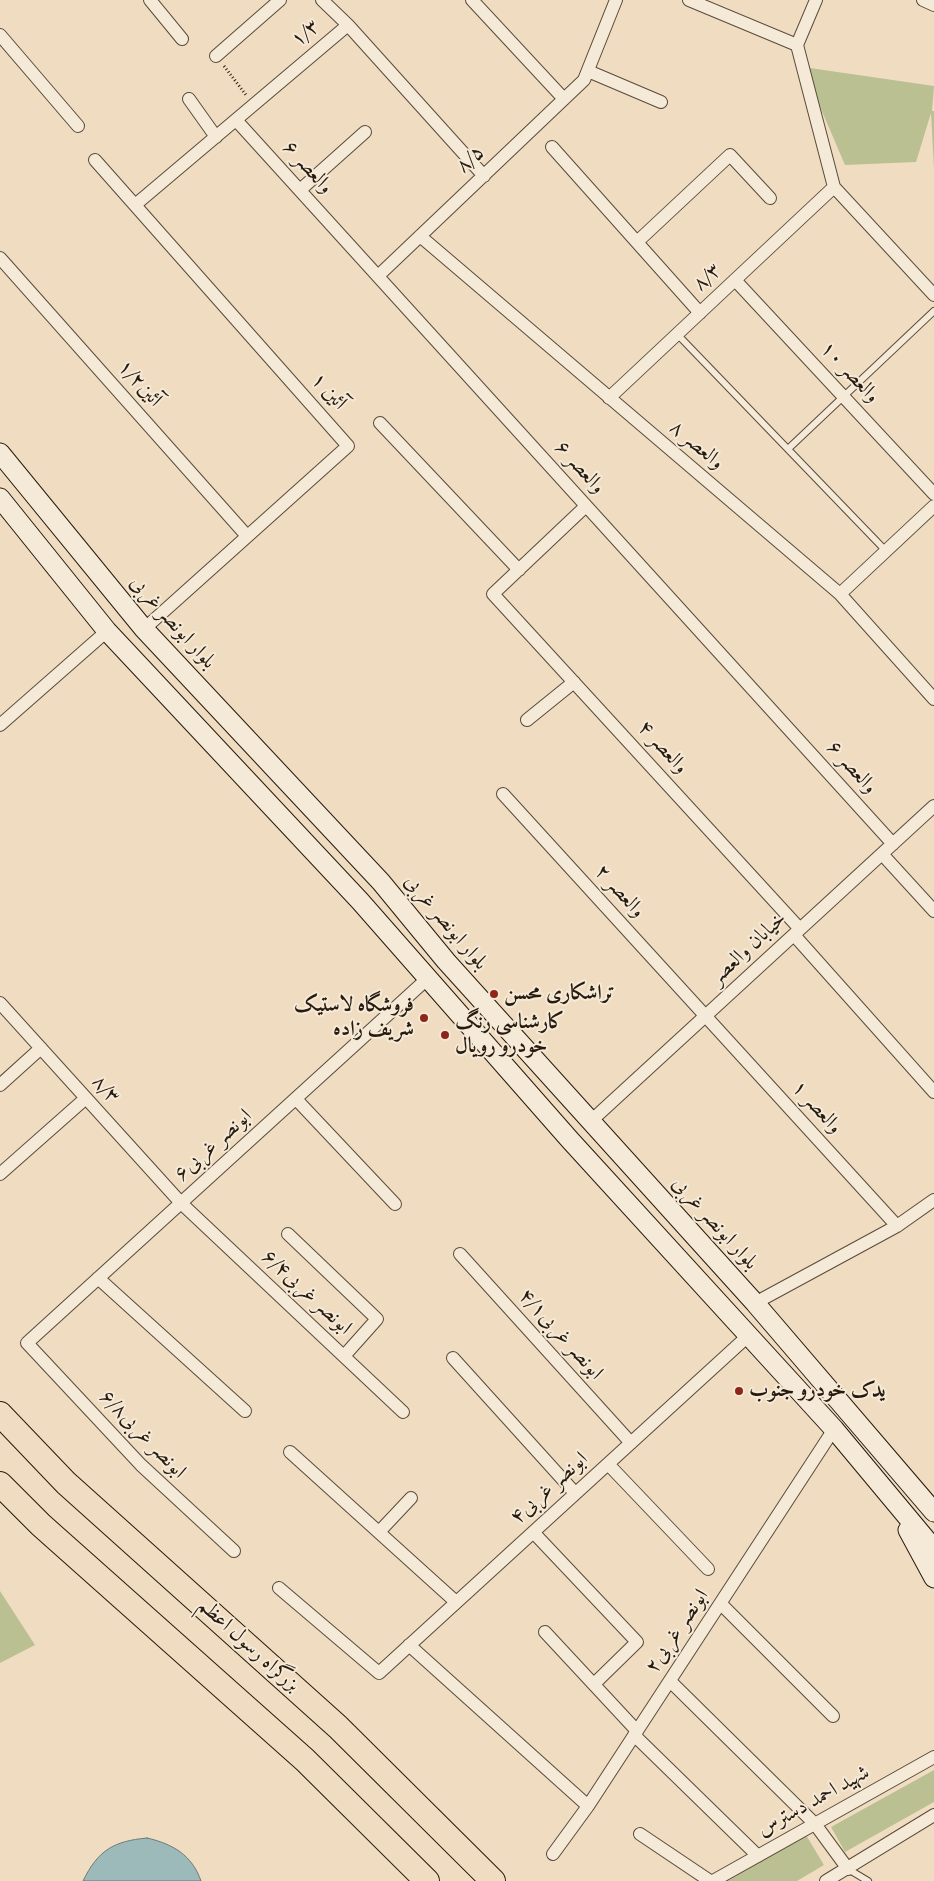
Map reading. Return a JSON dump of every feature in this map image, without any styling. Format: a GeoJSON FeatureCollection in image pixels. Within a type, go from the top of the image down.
{"type":"FeatureCollection","features":[{"type":"Feature","properties":{"kind":"highway","name":"بزرگراه رسول اعظم"},"geometry":{"type":"LineString","coordinates":[[0,1414],[66,1484],[338,1727],[492,1881]]}},
{"type":"Feature","properties":{"kind":"highway"},"geometry":{"type":"LineString","coordinates":[[0,1484],[41,1525],[305,1760],[427,1881]]}},
{"type":"Feature","properties":{"kind":"main road","name":"بلوار ابونصر غربی"},"geometry":{"type":"LineString","coordinates":[[0,453],[144,629],[374,875],[446,961],[755,1303],[934,1512]]}},
{"type":"Feature","properties":{"kind":"main road"},"geometry":{"type":"LineString","coordinates":[[0,498],[107,631],[328,865],[570,1140],[834,1429],[934,1549]]}},
{"type":"Feature","properties":{"kind":"main road"},"geometry":{"type":"LineString","coordinates":[[201,731],[221,711]]}},
{"type":"Feature","properties":{"kind":"main road"},"geometry":{"type":"LineString","coordinates":[[912,1487],[934,1499]]}},
{"type":"Feature","properties":{"kind":"main road"},"geometry":{"type":"LineString","coordinates":[[893,1502],[934,1578]]}},
{"type":"Feature","properties":{"kind":"street"},"geometry":{"type":"LineString","coordinates":[[150,0],[182,39]]}},
{"type":"Feature","properties":{"kind":"street"},"geometry":{"type":"LineString","coordinates":[[216,56],[280,0]]}},
{"type":"Feature","properties":{"kind":"street"},"geometry":{"type":"LineString","coordinates":[[322,0],[348,24]]}},
{"type":"Feature","properties":{"kind":"street"},"geometry":{"type":"LineString","coordinates":[[472,0],[564,99]]}},
{"type":"Feature","properties":{"kind":"street","name":"۸/۵"},"geometry":{"type":"LineString","coordinates":[[378,276],[584,80],[616,0]]}},
{"type":"Feature","properties":{"kind":"street"},"geometry":{"type":"LineString","coordinates":[[689,0],[797,45]]}},
{"type":"Feature","properties":{"kind":"street"},"geometry":{"type":"LineString","coordinates":[[816,0],[797,45],[834,187],[934,295]]}},
{"type":"Feature","properties":{"kind":"street"},"geometry":{"type":"LineString","coordinates":[[923,0],[934,4]]}},
{"type":"Feature","properties":{"kind":"street","name":"۱/۳"},"geometry":{"type":"LineString","coordinates":[[135,205],[348,24],[484,176]]}},
{"type":"Feature","properties":{"kind":"street"},"geometry":{"type":"LineString","coordinates":[[0,35],[78,126]]}},
{"type":"Feature","properties":{"kind":"street"},"geometry":{"type":"LineString","coordinates":[[588,71],[661,102]]}},
{"type":"Feature","properties":{"kind":"street"},"geometry":{"type":"LineString","coordinates":[[189,99],[216,136]]}},
{"type":"Feature","properties":{"kind":"street","name":"والعصر ۶"},"geometry":{"type":"LineString","coordinates":[[236,120],[893,844]]}},
{"type":"Feature","properties":{"kind":"street"},"geometry":{"type":"LineString","coordinates":[[300,190],[365,132]]}},
{"type":"Feature","properties":{"kind":"street"},"geometry":{"type":"LineString","coordinates":[[552,147],[700,313]]}},
{"type":"Feature","properties":{"kind":"street"},"geometry":{"type":"LineString","coordinates":[[637,242],[730,154],[770,198]]}},
{"type":"Feature","properties":{"kind":"street","name":"آئین ۱"},"geometry":{"type":"LineString","coordinates":[[95,160],[348,446],[144,629]]}},
{"type":"Feature","properties":{"kind":"street","name":"۸/۳"},"geometry":{"type":"LineString","coordinates":[[609,398],[834,187]]}},
{"type":"Feature","properties":{"kind":"street","name":"والعصر ۸"},"geometry":{"type":"LineString","coordinates":[[420,236],[840,594],[934,699]]}},
{"type":"Feature","properties":{"kind":"street","name":"۱/۲آئین"},"geometry":{"type":"LineString","coordinates":[[0,258],[247,536]]}},
{"type":"Feature","properties":{"kind":"street","name":"والعصر ۱۰"},"geometry":{"type":"LineString","coordinates":[[735,280],[934,494]]}},
{"type":"Feature","properties":{"kind":"street"},"geometry":{"type":"LineString","coordinates":[[380,423],[519,570],[586,506]]}},
{"type":"Feature","properties":{"kind":"street"},"geometry":{"type":"LineString","coordinates":[[840,594],[934,506]]}},
{"type":"Feature","properties":{"kind":"street","name":"والعصر ۴"},"geometry":{"type":"LineString","coordinates":[[519,570],[493,594],[797,932],[934,1092]]}},
{"type":"Feature","properties":{"kind":"street"},"geometry":{"type":"LineString","coordinates":[[0,725],[107,631]]}},
{"type":"Feature","properties":{"kind":"street"},"geometry":{"type":"LineString","coordinates":[[527,720],[574,682]]}},
{"type":"Feature","properties":{"kind":"street","name":"والعصر ۲"},"geometry":{"type":"LineString","coordinates":[[503,794],[705,1016]]}},
{"type":"Feature","properties":{"kind":"street","name":"خیابان والعصر"},"geometry":{"type":"LineString","coordinates":[[591,1121],[934,806]]}},
{"type":"Feature","properties":{"kind":"street"},"geometry":{"type":"LineString","coordinates":[[882,854],[934,910]]}},
{"type":"Feature","properties":{"kind":"street","name":"۶ابونصر غربی"},"geometry":{"type":"LineString","coordinates":[[27,1343],[427,979]]}},
{"type":"Feature","properties":{"kind":"street","name":"۸/۳"},"geometry":{"type":"LineString","coordinates":[[0,1003],[181,1203]]}},
{"type":"Feature","properties":{"kind":"street","name":"والعصر ۱"},"geometry":{"type":"LineString","coordinates":[[705,1016],[897,1226]]}},
{"type":"Feature","properties":{"kind":"street"},"geometry":{"type":"LineString","coordinates":[[0,1085],[41,1048]]}},
{"type":"Feature","properties":{"kind":"street"},"geometry":{"type":"LineString","coordinates":[[0,1174],[86,1098]]}},
{"type":"Feature","properties":{"kind":"street"},"geometry":{"type":"LineString","coordinates":[[296,1098],[395,1204]]}},
{"type":"Feature","properties":{"kind":"street"},"geometry":{"type":"LineString","coordinates":[[755,1303],[897,1226],[934,1200]]}},
{"type":"Feature","properties":{"kind":"street","name":"۶/۴ابونصر غربی"},"geometry":{"type":"LineString","coordinates":[[181,1203],[403,1412]]}},
{"type":"Feature","properties":{"kind":"street"},"geometry":{"type":"LineString","coordinates":[[288,1234],[377,1319],[344,1356]]}},
{"type":"Feature","properties":{"kind":"street","name":"۴/۱ابونصر غربی"},"geometry":{"type":"LineString","coordinates":[[460,1254],[630,1443]]}},
{"type":"Feature","properties":{"kind":"street"},"geometry":{"type":"LineString","coordinates":[[98,1278],[244,1411]]}},
{"type":"Feature","properties":{"kind":"street","name":"۴ابونصر غربی"},"geometry":{"type":"LineString","coordinates":[[279,1588],[379,1673],[749,1335]]}},
{"type":"Feature","properties":{"kind":"street","name":"۶/۸ابونصر غربی"},"geometry":{"type":"LineString","coordinates":[[27,1343],[141,1465],[234,1550]]}},
{"type":"Feature","properties":{"kind":"street"},"geometry":{"type":"LineString","coordinates":[[453,1358],[575,1493]]}},
{"type":"Feature","properties":{"kind":"street","name":"۲ابونصر غربی"},"geometry":{"type":"LineString","coordinates":[[553,1854],[588,1806],[834,1429]]}},
{"type":"Feature","properties":{"kind":"street"},"geometry":{"type":"LineString","coordinates":[[290,1452],[456,1602]]}},
{"type":"Feature","properties":{"kind":"street"},"geometry":{"type":"LineString","coordinates":[[608,1464],[708,1569]]}},
{"type":"Feature","properties":{"kind":"street"},"geometry":{"type":"LineString","coordinates":[[379,1532],[411,1498]]}},
{"type":"Feature","properties":{"kind":"street"},"geometry":{"type":"LineString","coordinates":[[533,1532],[637,1642],[594,1684]]}},
{"type":"Feature","properties":{"kind":"street"},"geometry":{"type":"LineString","coordinates":[[721,1604],[833,1716]]}},
{"type":"Feature","properties":{"kind":"street"},"geometry":{"type":"LineString","coordinates":[[545,1632],[594,1684],[636,1733],[758,1856]]}},
{"type":"Feature","properties":{"kind":"street"},"geometry":{"type":"LineString","coordinates":[[410,1645],[588,1806]]}},
{"type":"Feature","properties":{"kind":"street"},"geometry":{"type":"LineString","coordinates":[[670,1681],[815,1824],[848,1869]]}},
{"type":"Feature","properties":{"kind":"street","name":"شهید احمد دسترس"},"geometry":{"type":"LineString","coordinates":[[712,1881],[934,1757]]}},
{"type":"Feature","properties":{"kind":"street"},"geometry":{"type":"LineString","coordinates":[[826,1881],[934,1815]]}},
{"type":"Feature","properties":{"kind":"street"},"geometry":{"type":"LineString","coordinates":[[640,1834],[712,1881]]}},
{"type":"Feature","properties":{"kind":"lane"},"geometry":{"type":"LineString","coordinates":[[788,449],[934,311]]}},
{"type":"Feature","properties":{"kind":"lane"},"geometry":{"type":"LineString","coordinates":[[677,334],[886,551]]}},
{"type":"Feature","properties":{"kind":"lane"},"geometry":{"type":"LineString","coordinates":[[848,1869],[868,1881]]}},
{"type":"Feature","properties":{"kind":"path"},"geometry":{"type":"LineString","coordinates":[[216,56],[253,105]]}},
{"type":"Feature","properties":{"kind":"green space"},"geometry":{"type":"Polygon","coordinates":[[[803,67],[934,86],[932,111],[934,111],[934,169],[931,113],[916,162],[845,165],[803,67]]]}},
{"type":"Feature","properties":{"kind":"green space"},"geometry":{"type":"Polygon","coordinates":[[[0,1591],[35,1645],[0,1663],[0,1591]]]}},
{"type":"Feature","properties":{"kind":"green space"},"geometry":{"type":"Polygon","coordinates":[[[934,1770],[934,1802],[845,1852],[831,1827],[934,1770]]]}},
{"type":"Feature","properties":{"kind":"green space"},"geometry":{"type":"Polygon","coordinates":[[[806,1835],[824,1865],[797,1881],[728,1881],[806,1835]]]}},
{"type":"Feature","properties":{"kind":"water"},"geometry":{"type":"Polygon","coordinates":[[[147,1838],[173,1847],[180,1852],[192,1864],[201,1881],[83,1881],[95,1862],[108,1849],[135,1839],[147,1838]]]}},
{"type":"Feature","properties":{"kind":"place","name":"تراشکاری محسن"},"geometry":{"type":"Point","coordinates":[494,994]}},
{"type":"Feature","properties":{"kind":"place","name":"فروشگاه لاستیک شریف زاده"},"geometry":{"type":"Point","coordinates":[424,1018]}},
{"type":"Feature","properties":{"kind":"place","name":"کارشناسی رنگ خودرو رویال"},"geometry":{"type":"Point","coordinates":[445,1035]}},
{"type":"Feature","properties":{"kind":"place","name":"یدک خودرو جنوب"},"geometry":{"type":"Point","coordinates":[739,1391]}}]}
